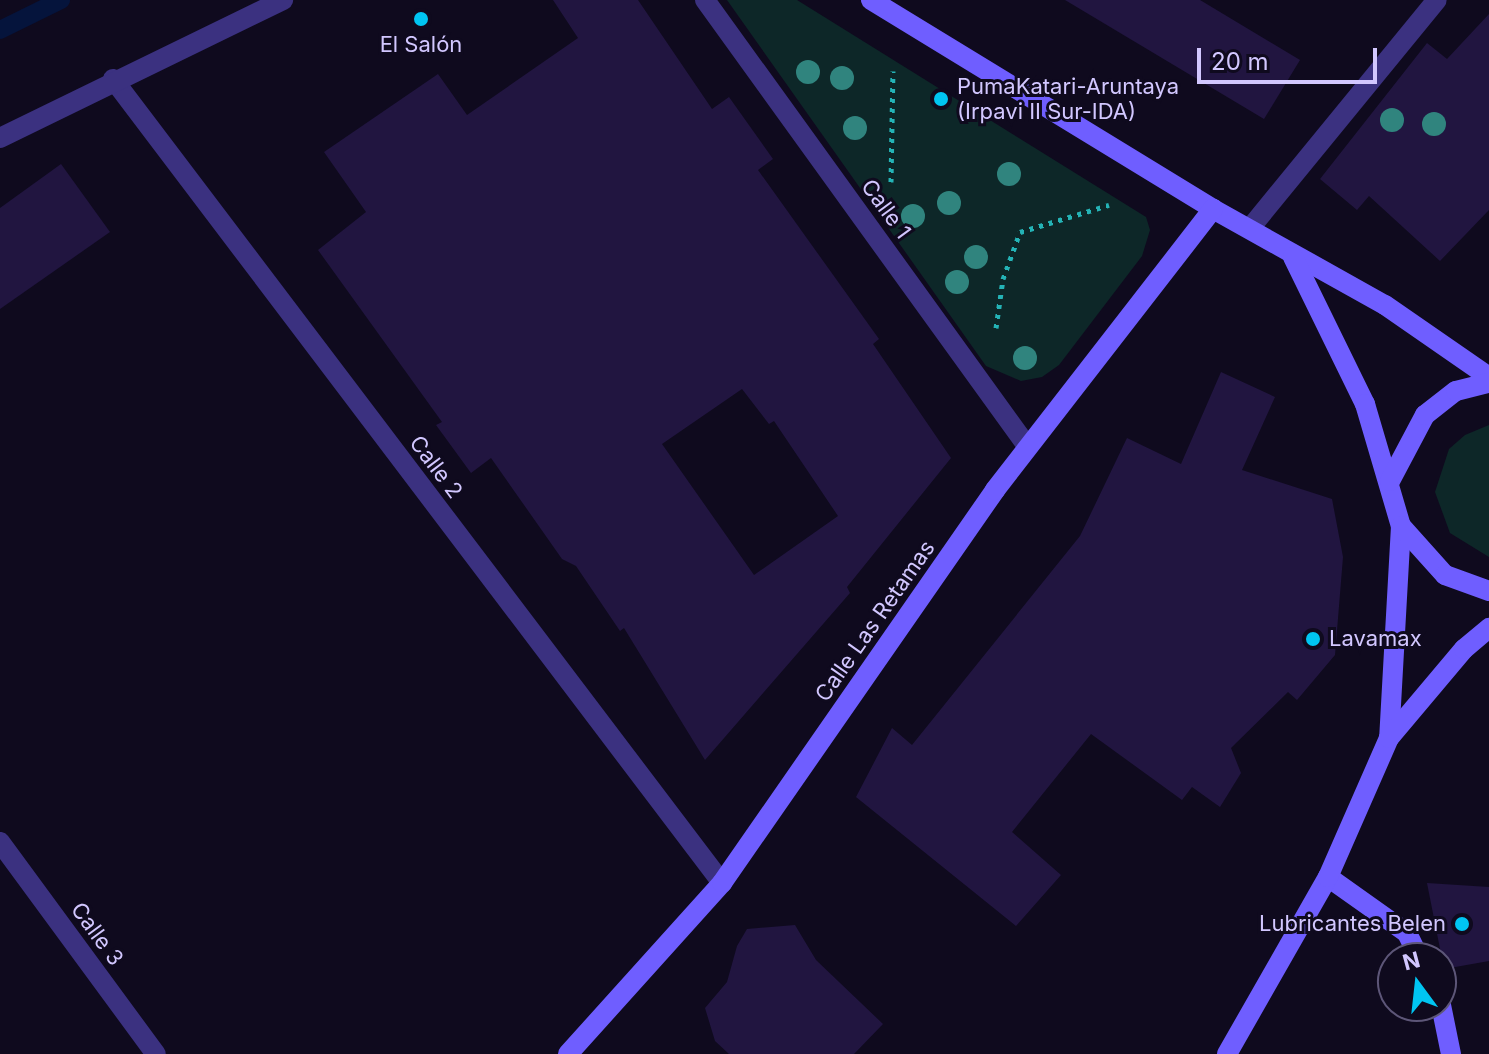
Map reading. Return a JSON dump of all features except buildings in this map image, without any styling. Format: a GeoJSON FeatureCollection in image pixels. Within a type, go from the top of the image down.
{"type":"FeatureCollection","features":[{"type":"Feature","properties":{"kind":"main road"},"geometry":{"type":"LineString","coordinates":[[871,0],[1213,209],[1251,227],[1293,257],[1385,305],[1489,380]]}},
{"type":"Feature","properties":{"kind":"main road","name":"Calle Las Retamas"},"geometry":{"type":"LineString","coordinates":[[568,1054],[722,883],[1027,446],[1213,209]]}},
{"type":"Feature","properties":{"kind":"main road"},"geometry":{"type":"LineString","coordinates":[[1293,257],[1365,404],[1401,526],[1389,738]]}},
{"type":"Feature","properties":{"kind":"main road"},"geometry":{"type":"LineString","coordinates":[[1390,481],[1425,415],[1456,391],[1489,380]]}},
{"type":"Feature","properties":{"kind":"main road"},"geometry":{"type":"LineString","coordinates":[[1401,526],[1445,575],[1489,591]]}},
{"type":"Feature","properties":{"kind":"main road"},"geometry":{"type":"LineString","coordinates":[[1227,1054],[1328,877],[1389,738],[1464,649],[1489,628]]}},
{"type":"Feature","properties":{"kind":"main road"},"geometry":{"type":"LineString","coordinates":[[1328,877],[1407,933],[1411,942]]}},
{"type":"Feature","properties":{"kind":"main road"},"geometry":{"type":"LineString","coordinates":[[1444,1022],[1451,1054]]}},
{"type":"Feature","properties":{"kind":"street"},"geometry":{"type":"LineString","coordinates":[[0,138],[113,79],[283,0]]}},
{"type":"Feature","properties":{"kind":"street","name":"Calle 1"},"geometry":{"type":"LineString","coordinates":[[705,0],[1027,446]]}},
{"type":"Feature","properties":{"kind":"street"},"geometry":{"type":"LineString","coordinates":[[1251,227],[1437,0]]}},
{"type":"Feature","properties":{"kind":"street","name":"Calle 2"},"geometry":{"type":"LineString","coordinates":[[113,79],[722,883]]}},
{"type":"Feature","properties":{"kind":"street","name":"Calle 3"},"geometry":{"type":"LineString","coordinates":[[0,842],[156,1054]]}},
{"type":"Feature","properties":{"kind":"path"},"geometry":{"type":"LineString","coordinates":[[890,197],[893,71]]}},
{"type":"Feature","properties":{"kind":"path"},"geometry":{"type":"LineString","coordinates":[[995,342],[1003,279],[1020,232],[1109,205]]}},
{"type":"Feature","properties":{"kind":"green space"},"geometry":{"type":"Polygon","coordinates":[[[727,0],[797,0],[1146,217],[1150,230],[1142,256],[1059,365],[1042,377],[1021,381],[986,366],[727,0]]]}},
{"type":"Feature","properties":{"kind":"green space"},"geometry":{"type":"Polygon","coordinates":[[[1489,425],[1489,557],[1450,533],[1435,492],[1449,449],[1465,435],[1489,425]]]}},
{"type":"Feature","properties":{"kind":"waterway"},"geometry":{"type":"LineString","coordinates":[[0,30],[61,0]]}},
{"type":"Feature","properties":{"kind":"place","name":"El Salón"},"geometry":{"type":"Point","coordinates":[421,19]}},
{"type":"Feature","properties":{"kind":"place","name":"PumaKatari-Aruntaya (Irpavi II Sur-IDA)"},"geometry":{"type":"Point","coordinates":[941,99]}},
{"type":"Feature","properties":{"kind":"place","name":"Lavamax"},"geometry":{"type":"Point","coordinates":[1313,639]}},
{"type":"Feature","properties":{"kind":"place","name":"Lubricantes Belen"},"geometry":{"type":"Point","coordinates":[1462,924]}}]}
